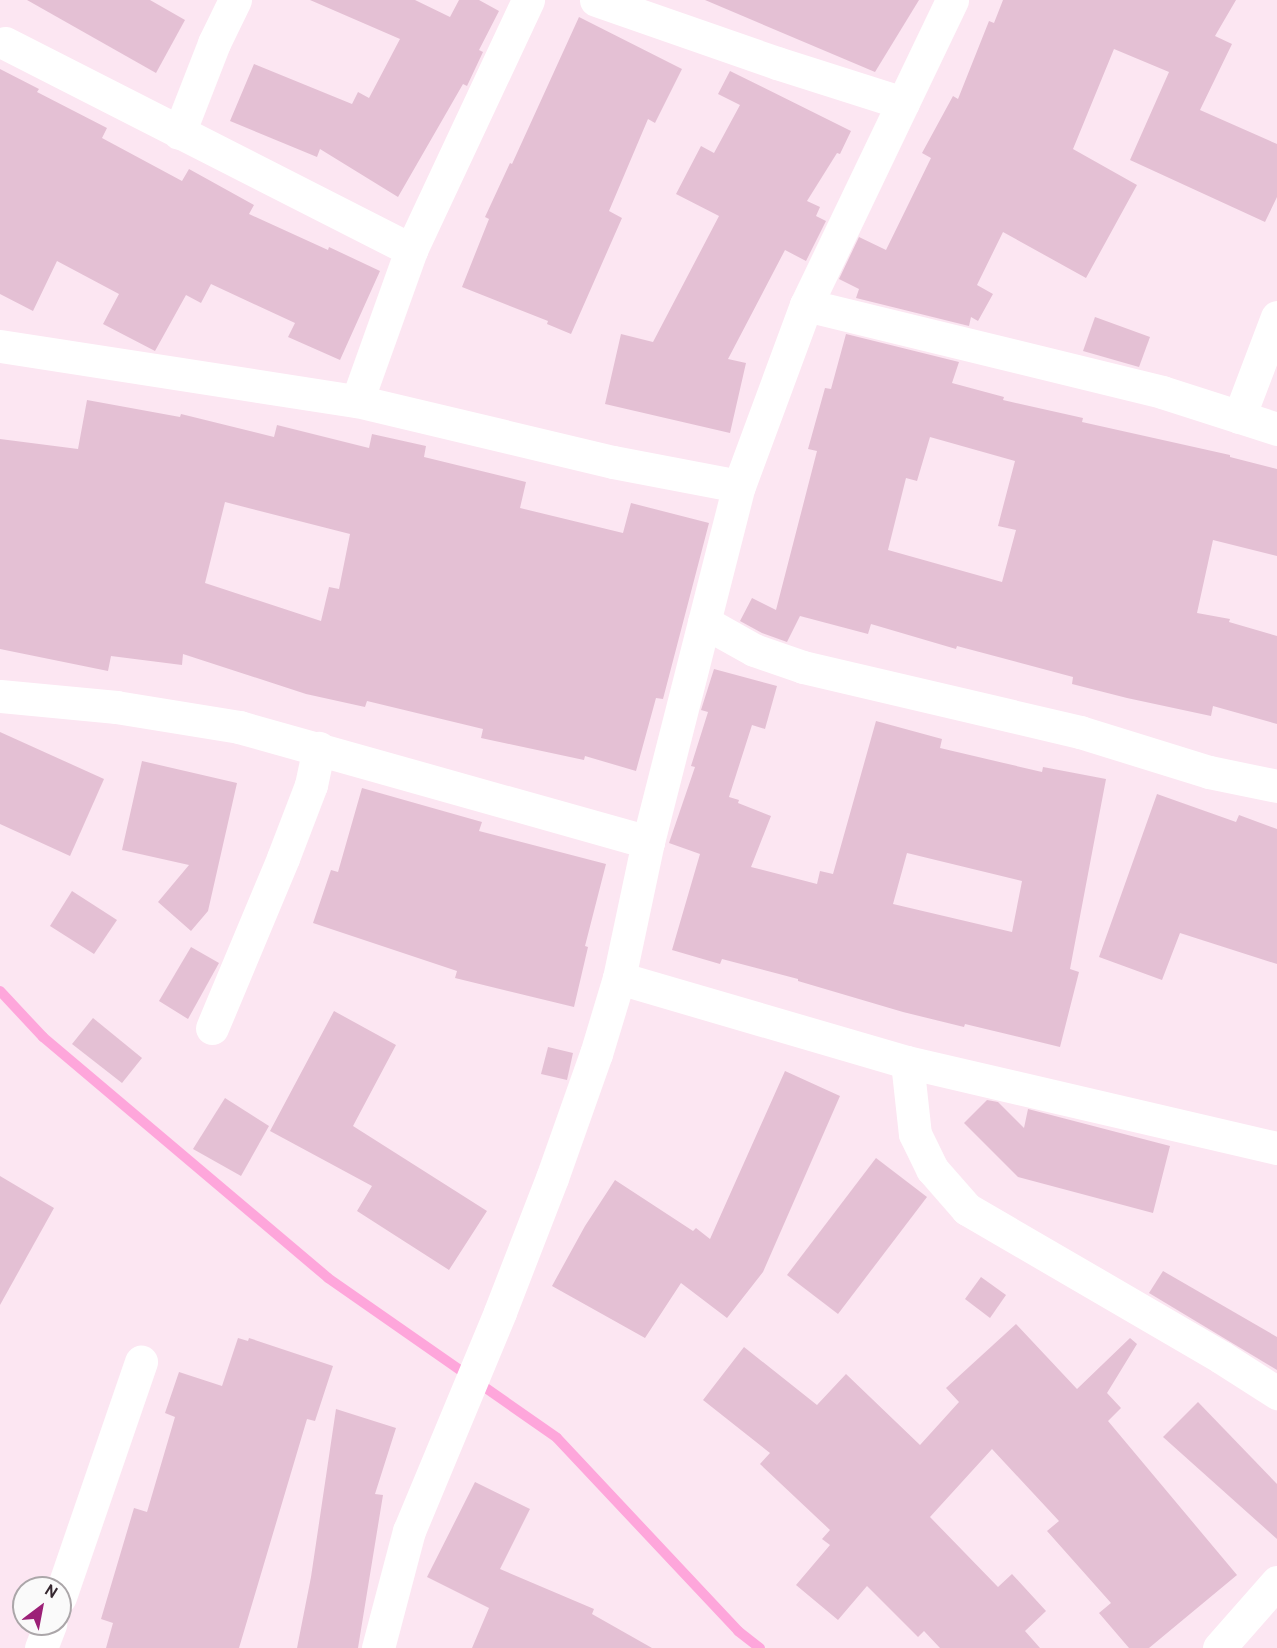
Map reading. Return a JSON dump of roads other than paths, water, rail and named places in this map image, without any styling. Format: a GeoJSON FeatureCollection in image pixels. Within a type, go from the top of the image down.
{"type":"FeatureCollection","features":[{"type":"Feature","properties":{"kind":"street"},"geometry":{"type":"LineString","coordinates":[[179,134],[214,43],[235,0]]}},
{"type":"Feature","properties":{"kind":"street"},"geometry":{"type":"LineString","coordinates":[[357,401],[411,250],[528,0]]}},
{"type":"Feature","properties":{"kind":"street"},"geometry":{"type":"LineString","coordinates":[[596,0],[777,63],[903,103]]}},
{"type":"Feature","properties":{"kind":"street"},"geometry":{"type":"LineString","coordinates":[[378,1648],[409,1531],[500,1312],[556,1167],[619,978],[648,842],[739,486],[806,306],[951,0]]}},
{"type":"Feature","properties":{"kind":"street"},"geometry":{"type":"LineString","coordinates":[[5,43],[179,134],[411,250]]}},
{"type":"Feature","properties":{"kind":"street"},"geometry":{"type":"LineString","coordinates":[[806,306],[1162,392],[1277,429]]}},
{"type":"Feature","properties":{"kind":"street"},"geometry":{"type":"LineString","coordinates":[[1239,417],[1277,317]]}},
{"type":"Feature","properties":{"kind":"street"},"geometry":{"type":"LineString","coordinates":[[0,346],[357,401],[612,462],[739,486]]}},
{"type":"Feature","properties":{"kind":"street"},"geometry":{"type":"LineString","coordinates":[[704,622],[754,650],[803,667],[1080,732],[1209,772],[1277,786]]}},
{"type":"Feature","properties":{"kind":"street"},"geometry":{"type":"LineString","coordinates":[[0,696],[116,707],[239,728],[319,748],[648,842]]}},
{"type":"Feature","properties":{"kind":"street"},"geometry":{"type":"LineString","coordinates":[[212,1028],[311,785],[319,748]]}},
{"type":"Feature","properties":{"kind":"street"},"geometry":{"type":"LineString","coordinates":[[619,978],[907,1062],[1277,1148]]}},
{"type":"Feature","properties":{"kind":"street"},"geometry":{"type":"LineString","coordinates":[[907,1062],[915,1134],[932,1169],[967,1209],[1221,1357],[1277,1393]]}},
{"type":"Feature","properties":{"kind":"street"},"geometry":{"type":"LineString","coordinates":[[67,1576],[141,1362]]}},
{"type":"Feature","properties":{"kind":"street"},"geometry":{"type":"LineString","coordinates":[[1220,1648],[1277,1582]]}},
{"type":"Feature","properties":{"kind":"waterway"},"geometry":{"type":"LineString","coordinates":[[0,991],[43,1037],[328,1278],[557,1438],[738,1631],[760,1648]]}}]}
